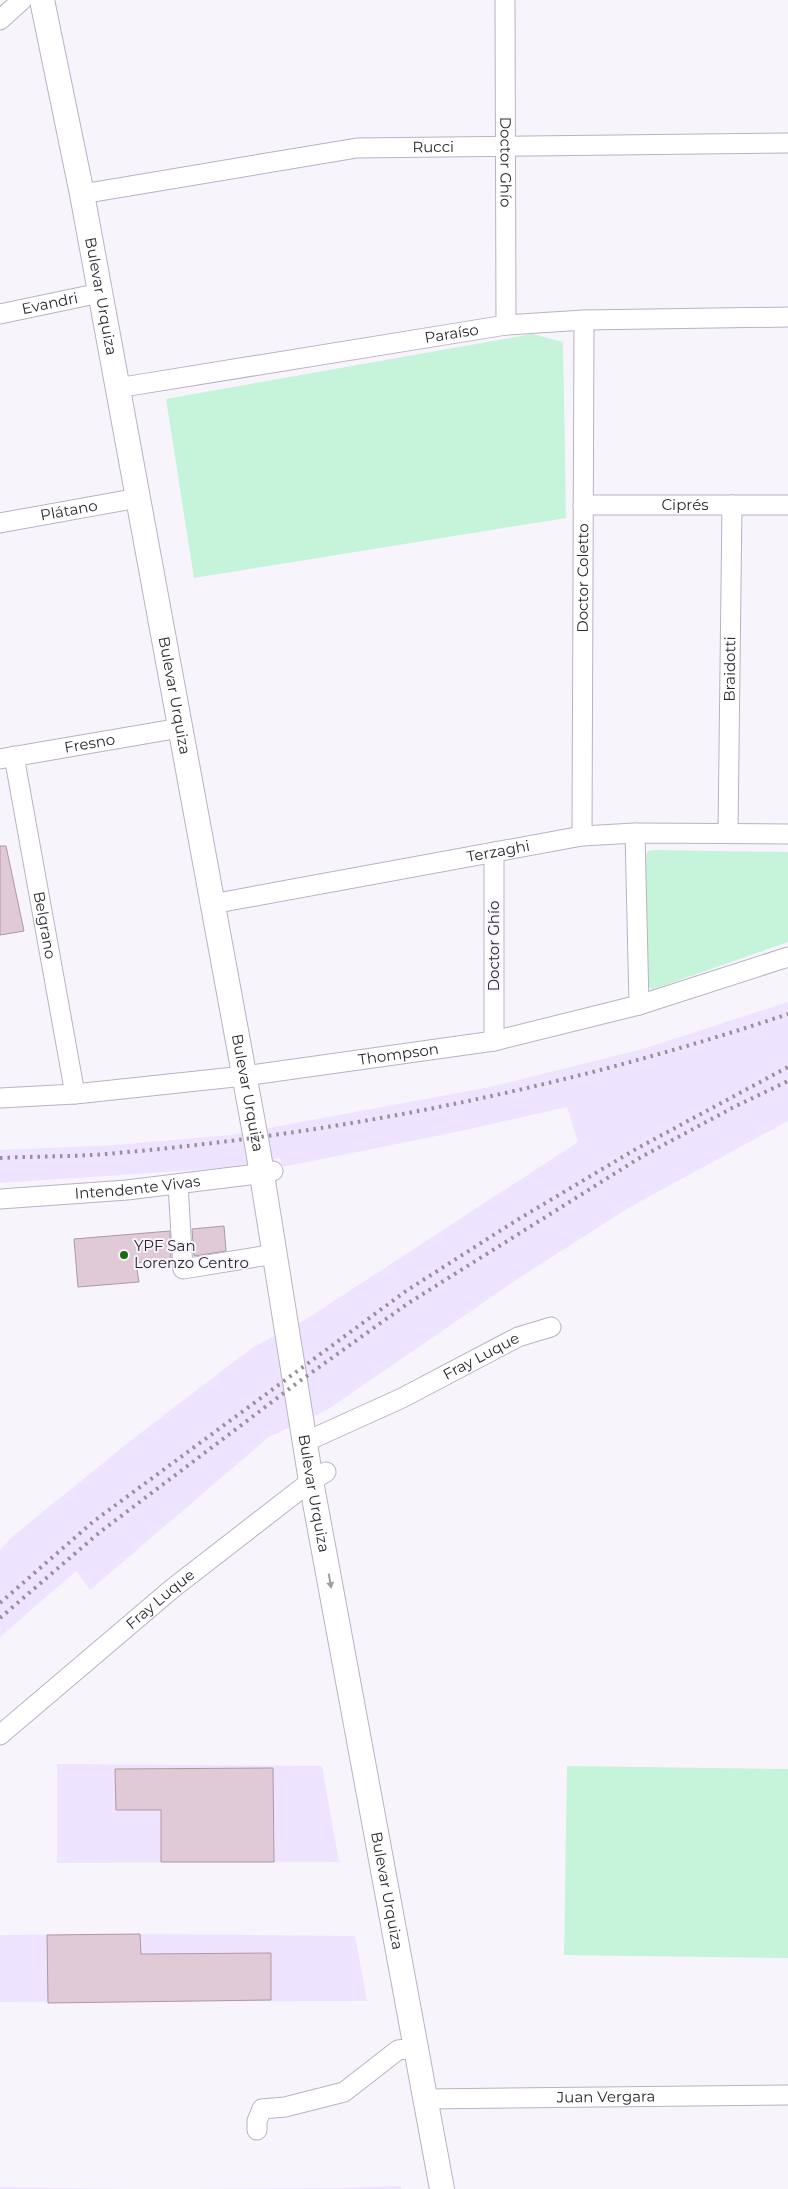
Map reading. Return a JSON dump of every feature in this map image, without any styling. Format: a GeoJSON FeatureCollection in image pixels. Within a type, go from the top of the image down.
{"type":"FeatureCollection","features":[{"type":"Feature","properties":{"kind":"main road","name":"Bulevar Urquiza"},"geometry":{"type":"LineString","coordinates":[[42,0],[87,193],[267,1172],[314,1394],[312,1438]]}},
{"type":"Feature","properties":{"kind":"main road","name":"Bulevar Urquiza"},"geometry":{"type":"LineString","coordinates":[[58,0],[100,294],[123,387],[138,498],[180,728],[218,903]]}},
{"type":"Feature","properties":{"kind":"main road","name":"Bulevar Urquiza"},"geometry":{"type":"LineString","coordinates":[[267,1172],[275,1254],[312,1438],[433,2099],[456,2189]]}},
{"type":"Feature","properties":{"kind":"main road","name":"Bulevar Urquiza"},"geometry":{"type":"LineString","coordinates":[[319,1476],[416,2048],[433,2099],[442,2189]]}},
{"type":"Feature","properties":{"kind":"street"},"geometry":{"type":"LineString","coordinates":[[0,20],[22,0]]}},
{"type":"Feature","properties":{"kind":"street","name":"Doctor Ghío"},"geometry":{"type":"LineString","coordinates":[[505,0],[506,325]]}},
{"type":"Feature","properties":{"kind":"street","name":"Rucci"},"geometry":{"type":"LineString","coordinates":[[87,193],[357,148],[788,143]]}},
{"type":"Feature","properties":{"kind":"street","name":"Evandri"},"geometry":{"type":"LineString","coordinates":[[0,314],[100,294]]}},
{"type":"Feature","properties":{"kind":"street","name":"Paraíso"},"geometry":{"type":"LineString","coordinates":[[123,387],[506,325],[584,320],[788,317]]}},
{"type":"Feature","properties":{"kind":"street","name":"Doctor Coletto"},"geometry":{"type":"LineString","coordinates":[[582,836],[584,320]]}},
{"type":"Feature","properties":{"kind":"street","name":"Plátano"},"geometry":{"type":"LineString","coordinates":[[0,523],[138,498]]}},
{"type":"Feature","properties":{"kind":"street","name":"Ciprés"},"geometry":{"type":"LineString","coordinates":[[583,505],[788,505]]}},
{"type":"Feature","properties":{"kind":"street","name":"Braidotti"},"geometry":{"type":"LineString","coordinates":[[728,833],[732,505]]}},
{"type":"Feature","properties":{"kind":"street","name":"Fresno"},"geometry":{"type":"LineString","coordinates":[[7,758],[180,728]]}},
{"type":"Feature","properties":{"kind":"street","name":"Belgrano"},"geometry":{"type":"LineString","coordinates":[[7,758],[75,1094]]}},
{"type":"Feature","properties":{"kind":"street"},"geometry":{"type":"LineString","coordinates":[[635,833],[639,1005]]}},
{"type":"Feature","properties":{"kind":"street","name":"Terzaghi"},"geometry":{"type":"LineString","coordinates":[[218,903],[582,836],[635,833],[788,834]]}},
{"type":"Feature","properties":{"kind":"street","name":"Doctor Ghío"},"geometry":{"type":"LineString","coordinates":[[494,852],[494,1041]]}},
{"type":"Feature","properties":{"kind":"street","name":"Thompson"},"geometry":{"type":"LineString","coordinates":[[0,1098],[75,1094],[250,1075],[494,1041],[639,1005],[788,957]]}},
{"type":"Feature","properties":{"kind":"street","name":"Intendente Vivas"},"geometry":{"type":"LineString","coordinates":[[0,1199],[127,1190],[267,1172]]}},
{"type":"Feature","properties":{"kind":"street"},"geometry":{"type":"LineString","coordinates":[[178,1184],[183,1269],[275,1254]]}},
{"type":"Feature","properties":{"kind":"street","name":"Fray Luque"},"geometry":{"type":"LineString","coordinates":[[312,1438],[402,1398],[518,1337],[551,1327]]}},
{"type":"Feature","properties":{"kind":"street","name":"Fray Luque"},"geometry":{"type":"LineString","coordinates":[[0,1735],[173,1588],[319,1476]]}},
{"type":"Feature","properties":{"kind":"street"},"geometry":{"type":"LineString","coordinates":[[258,2130],[257,2121],[262,2109],[285,2107],[344,2092],[398,2050],[416,2048]]}},
{"type":"Feature","properties":{"kind":"street","name":"Juan Vergara"},"geometry":{"type":"LineString","coordinates":[[433,2099],[788,2095]]}},
{"type":"Feature","properties":{"kind":"shaded area"},"geometry":{"type":"Polygon","coordinates":[[[788,1002],[788,1121],[630,1207],[522,1276],[327,1410],[269,1437],[90,1590],[76,1571],[0,1637],[0,1550],[13,1536],[134,1438],[252,1348],[308,1318],[578,1142],[567,1107],[451,1133],[282,1167],[280,1158],[227,1168],[0,1183],[0,1150],[116,1145],[231,1135],[490,1087],[643,1049],[788,1002]]]}},
{"type":"Feature","properties":{"kind":"shaded area"},"geometry":{"type":"Polygon","coordinates":[[[57,1764],[322,1766],[339,1862],[57,1863],[57,1764]]]}},
{"type":"Feature","properties":{"kind":"shaded area"},"geometry":{"type":"Polygon","coordinates":[[[0,1935],[355,1936],[367,2001],[0,2002],[0,1935]]]}},
{"type":"Feature","properties":{"kind":"shaded area"},"geometry":{"type":"Polygon","coordinates":[[[401,2186],[401,2189],[199,2189],[337,2188],[401,2186]]]}},
{"type":"Feature","properties":{"kind":"shaded area"},"geometry":{"type":"Polygon","coordinates":[[[0,2187],[125,2189],[0,2189],[0,2187]]]}},
{"type":"Feature","properties":{"kind":"green space"},"geometry":{"type":"Polygon","coordinates":[[[532,334],[563,342],[566,518],[194,578],[166,399],[532,334]]]}},
{"type":"Feature","properties":{"kind":"green space"},"geometry":{"type":"Polygon","coordinates":[[[648,851],[788,852],[788,942],[651,990],[646,982],[644,861],[648,851]]]}},
{"type":"Feature","properties":{"kind":"green space"},"geometry":{"type":"Polygon","coordinates":[[[567,1766],[788,1769],[788,1958],[564,1955],[567,1766]]]}},
{"type":"Feature","properties":{"kind":"building"},"geometry":{"type":"Polygon","coordinates":[[[0,846],[6,846],[24,931],[0,935],[0,846]]]}},
{"type":"Feature","properties":{"kind":"building"},"geometry":{"type":"Polygon","coordinates":[[[224,1226],[226,1251],[194,1256],[192,1229],[224,1226]]]}},
{"type":"Feature","properties":{"kind":"building"},"geometry":{"type":"Polygon","coordinates":[[[170,1231],[171,1260],[136,1263],[139,1282],[78,1287],[74,1239],[170,1231]]]}},
{"type":"Feature","properties":{"kind":"building"},"geometry":{"type":"Polygon","coordinates":[[[273,1768],[274,1862],[161,1862],[161,1810],[116,1810],[115,1769],[273,1768]]]}},
{"type":"Feature","properties":{"kind":"building"},"geometry":{"type":"Polygon","coordinates":[[[140,1934],[141,1954],[271,1953],[271,2000],[48,2003],[47,1935],[140,1934]]]}},
{"type":"Feature","properties":{"kind":"railway"},"geometry":{"type":"LineString","coordinates":[[0,1158],[102,1154],[202,1144],[372,1119],[541,1085],[624,1064],[788,1014]]}},
{"type":"Feature","properties":{"kind":"railway"},"geometry":{"type":"LineString","coordinates":[[0,1603],[94,1521],[406,1291],[517,1220],[636,1149],[788,1067]]}},
{"type":"Feature","properties":{"kind":"railway"},"geometry":{"type":"LineString","coordinates":[[0,1618],[100,1532],[297,1383],[407,1304],[641,1157],[734,1107],[788,1081]]}},
{"type":"Feature","properties":{"kind":"place","name":"YPF San Lorenzo Centro"},"geometry":{"type":"Point","coordinates":[124,1255]}}]}
